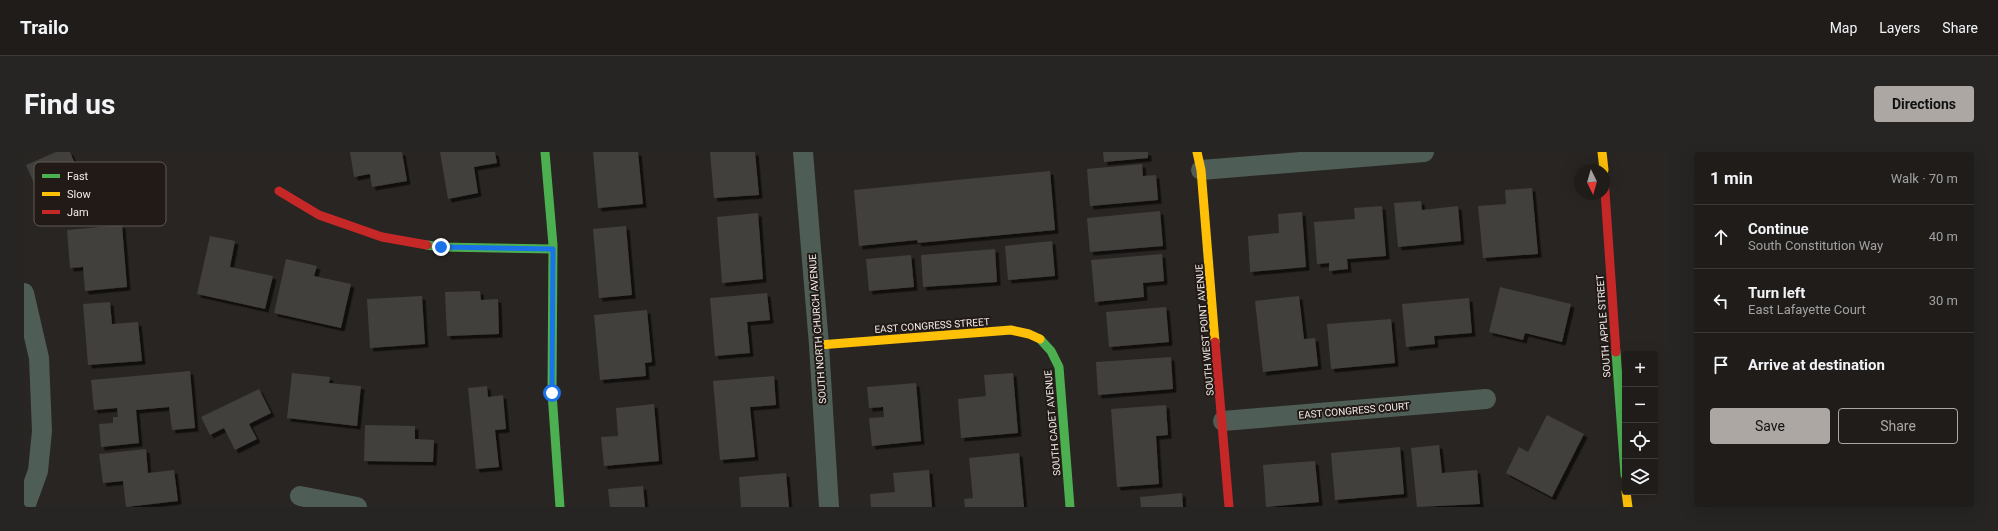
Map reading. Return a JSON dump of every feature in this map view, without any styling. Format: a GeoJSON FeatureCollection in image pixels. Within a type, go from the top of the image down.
{"type":"FeatureCollection","features":[{"type":"Feature","properties":{"kind":"street"},"geometry":{"type":"LineString","coordinates":[[545,152],[553,249],[552,393],[560,507]]}},
{"type":"Feature","properties":{"kind":"street","name":"SOUTH NORTH CHURCH AVENUE"},"geometry":{"type":"LineString","coordinates":[[803,152],[819,345],[829,507]]}},
{"type":"Feature","properties":{"kind":"street"},"geometry":{"type":"LineString","coordinates":[[1199,161],[1424,152]]}},
{"type":"Feature","properties":{"kind":"street"},"geometry":{"type":"LineString","coordinates":[[1602,152],[1603,164]]}},
{"type":"Feature","properties":{"kind":"street","name":"SOUTH WEST POINT AVENUE"},"geometry":{"type":"LineString","coordinates":[[1199,161],[1223,421],[1229,507]]}},
{"type":"Feature","properties":{"kind":"street"},"geometry":{"type":"LineString","coordinates":[[279,191],[318,215],[382,237],[441,247],[553,249]]}},
{"type":"Feature","properties":{"kind":"street","name":"SOUTH APPLE STREET"},"geometry":{"type":"LineString","coordinates":[[1606,200],[1624,459]]}},
{"type":"Feature","properties":{"kind":"street"},"geometry":{"type":"LineString","coordinates":[[24,292],[39,358],[42,431],[38,472],[25,507]]}},
{"type":"Feature","properties":{"kind":"street","name":"EAST CONGRESS STREET"},"geometry":{"type":"LineString","coordinates":[[819,345],[1011,330],[1028,333],[1044,341]]}},
{"type":"Feature","properties":{"kind":"street","name":"SOUTH CADET AVENUE"},"geometry":{"type":"LineString","coordinates":[[1044,341],[1053,352],[1059,367],[1070,507]]}},
{"type":"Feature","properties":{"kind":"street","name":"EAST CONGRESS COURT"},"geometry":{"type":"LineString","coordinates":[[1223,421],[1486,399]]}},
{"type":"Feature","properties":{"kind":"street"},"geometry":{"type":"LineString","coordinates":[[1626,495],[1628,507]]}},
{"type":"Feature","properties":{"kind":"street"},"geometry":{"type":"LineString","coordinates":[[300,496],[356,507]]}},
{"type":"Feature","properties":{"kind":"building"},"geometry":{"type":"Polygon","coordinates":[[[56,152],[70,152],[74,162],[34,162],[34,183],[26,165],[56,152]]]}},
{"type":"Feature","properties":{"kind":"building"},"geometry":{"type":"Polygon","coordinates":[[[350,152],[402,152],[407,181],[372,187],[370,174],[354,177],[350,152]]]}},
{"type":"Feature","properties":{"kind":"building"},"geometry":{"type":"Polygon","coordinates":[[[440,152],[495,152],[497,163],[474,167],[478,193],[448,199],[440,152]]]}},
{"type":"Feature","properties":{"kind":"building"},"geometry":{"type":"Polygon","coordinates":[[[593,152],[638,152],[643,204],[598,208],[593,152]]]}},
{"type":"Feature","properties":{"kind":"building"},"geometry":{"type":"Polygon","coordinates":[[[710,152],[755,152],[759,195],[714,198],[710,152]]]}},
{"type":"Feature","properties":{"kind":"building"},"geometry":{"type":"Polygon","coordinates":[[[1103,152],[1148,152],[1148,158],[1104,162],[1103,152]]]}},
{"type":"Feature","properties":{"kind":"building"},"geometry":{"type":"Polygon","coordinates":[[[1142,164],[1143,176],[1156,175],[1158,200],[1090,206],[1087,169],[1142,164]]]}},
{"type":"Feature","properties":{"kind":"building"},"geometry":{"type":"Polygon","coordinates":[[[1050,171],[1055,230],[918,243],[917,240],[859,246],[854,190],[1050,171]]]}},
{"type":"Feature","properties":{"kind":"building"},"geometry":{"type":"Polygon","coordinates":[[[1532,188],[1538,254],[1483,258],[1478,206],[1506,204],[1505,190],[1532,188]]]}},
{"type":"Feature","properties":{"kind":"building"},"geometry":{"type":"Polygon","coordinates":[[[1421,201],[1422,210],[1458,206],[1461,241],[1398,247],[1394,203],[1421,201]]]}},
{"type":"Feature","properties":{"kind":"building"},"geometry":{"type":"Polygon","coordinates":[[[1382,206],[1386,256],[1347,259],[1348,269],[1329,271],[1329,263],[1317,264],[1314,222],[1355,219],[1354,208],[1382,206]]]}},
{"type":"Feature","properties":{"kind":"building"},"geometry":{"type":"Polygon","coordinates":[[[1160,211],[1163,246],[1090,252],[1087,218],[1160,211]]]}},
{"type":"Feature","properties":{"kind":"building"},"geometry":{"type":"Polygon","coordinates":[[[1302,212],[1306,267],[1250,272],[1248,236],[1279,233],[1278,214],[1302,212]]]}},
{"type":"Feature","properties":{"kind":"building"},"geometry":{"type":"Polygon","coordinates":[[[758,213],[763,279],[722,283],[717,217],[758,213]]]}},
{"type":"Feature","properties":{"kind":"building"},"geometry":{"type":"Polygon","coordinates":[[[122,226],[127,287],[85,291],[83,267],[70,268],[67,230],[122,226]]]}},
{"type":"Feature","properties":{"kind":"building"},"geometry":{"type":"Polygon","coordinates":[[[626,226],[632,295],[599,298],[593,229],[626,226]]]}},
{"type":"Feature","properties":{"kind":"building"},"geometry":{"type":"Polygon","coordinates":[[[210,236],[235,241],[230,267],[273,276],[265,309],[197,294],[210,236]]]}},
{"type":"Feature","properties":{"kind":"building"},"geometry":{"type":"Polygon","coordinates":[[[1052,241],[1055,276],[1008,280],[1005,246],[1052,241]]]}},
{"type":"Feature","properties":{"kind":"building"},"geometry":{"type":"Polygon","coordinates":[[[995,249],[997,282],[923,287],[921,255],[995,249]]]}},
{"type":"Feature","properties":{"kind":"building"},"geometry":{"type":"Polygon","coordinates":[[[1162,254],[1164,281],[1143,283],[1144,297],[1095,302],[1091,260],[1162,254]]]}},
{"type":"Feature","properties":{"kind":"building"},"geometry":{"type":"Polygon","coordinates":[[[911,255],[914,287],[869,291],[866,259],[911,255]]]}},
{"type":"Feature","properties":{"kind":"building"},"geometry":{"type":"Polygon","coordinates":[[[286,259],[317,266],[314,276],[351,284],[341,328],[274,313],[286,259]]]}},
{"type":"Feature","properties":{"kind":"building"},"geometry":{"type":"Polygon","coordinates":[[[1500,287],[1571,304],[1562,342],[1525,333],[1523,340],[1489,332],[1500,287]]]}},
{"type":"Feature","properties":{"kind":"building"},"geometry":{"type":"Polygon","coordinates":[[[480,291],[481,300],[498,299],[499,334],[447,336],[445,292],[480,291]]]}},
{"type":"Feature","properties":{"kind":"building"},"geometry":{"type":"Polygon","coordinates":[[[767,293],[770,320],[747,322],[750,353],[715,356],[710,298],[767,293]]]}},
{"type":"Feature","properties":{"kind":"building"},"geometry":{"type":"Polygon","coordinates":[[[422,296],[425,344],[370,348],[367,299],[422,296]]]}},
{"type":"Feature","properties":{"kind":"building"},"geometry":{"type":"Polygon","coordinates":[[[1299,296],[1304,339],[1315,338],[1318,366],[1263,372],[1255,301],[1299,296]]]}},
{"type":"Feature","properties":{"kind":"building"},"geometry":{"type":"Polygon","coordinates":[[[1469,298],[1472,333],[1434,336],[1435,344],[1406,347],[1402,304],[1469,298]]]}},
{"type":"Feature","properties":{"kind":"building"},"geometry":{"type":"Polygon","coordinates":[[[110,302],[112,324],[138,322],[142,361],[88,365],[83,304],[110,302]]]}},
{"type":"Feature","properties":{"kind":"building"},"geometry":{"type":"Polygon","coordinates":[[[1166,307],[1169,342],[1109,347],[1106,312],[1166,307]]]}},
{"type":"Feature","properties":{"kind":"building"},"geometry":{"type":"Polygon","coordinates":[[[647,310],[652,362],[645,363],[646,376],[600,380],[594,315],[647,310]]]}},
{"type":"Feature","properties":{"kind":"building"},"geometry":{"type":"Polygon","coordinates":[[[1391,319],[1395,363],[1331,369],[1327,324],[1391,319]]]}},
{"type":"Feature","properties":{"kind":"building"},"geometry":{"type":"Polygon","coordinates":[[[1171,357],[1173,389],[1098,395],[1096,362],[1171,357]]]}},
{"type":"Feature","properties":{"kind":"building"},"geometry":{"type":"Polygon","coordinates":[[[190,371],[195,428],[172,430],[169,407],[136,410],[139,443],[101,447],[99,424],[113,423],[113,417],[118,417],[117,408],[94,410],[91,380],[190,371]]]}},
{"type":"Feature","properties":{"kind":"building"},"geometry":{"type":"Polygon","coordinates":[[[292,373],[330,377],[329,383],[361,386],[357,426],[287,418],[292,373]]]}},
{"type":"Feature","properties":{"kind":"building"},"geometry":{"type":"Polygon","coordinates":[[[1013,373],[1018,433],[961,438],[958,399],[986,396],[984,375],[1013,373]]]}},
{"type":"Feature","properties":{"kind":"building"},"geometry":{"type":"Polygon","coordinates":[[[774,376],[776,405],[750,407],[755,457],[720,460],[713,381],[774,376]]]}},
{"type":"Feature","properties":{"kind":"building"},"geometry":{"type":"Polygon","coordinates":[[[916,383],[921,441],[872,446],[869,418],[884,417],[883,407],[869,408],[867,387],[916,383]]]}},
{"type":"Feature","properties":{"kind":"building"},"geometry":{"type":"Polygon","coordinates":[[[487,386],[488,397],[503,395],[506,429],[495,430],[499,467],[476,469],[468,388],[487,386]]]}},
{"type":"Feature","properties":{"kind":"building"},"geometry":{"type":"Polygon","coordinates":[[[259,389],[271,413],[249,424],[257,439],[235,450],[224,428],[210,435],[201,417],[259,389]]]}},
{"type":"Feature","properties":{"kind":"building"},"geometry":{"type":"Polygon","coordinates":[[[654,404],[659,461],[604,466],[601,437],[618,436],[616,408],[654,404]]]}},
{"type":"Feature","properties":{"kind":"building"},"geometry":{"type":"Polygon","coordinates":[[[1166,405],[1168,435],[1156,436],[1159,484],[1117,487],[1111,409],[1166,405]]]}},
{"type":"Feature","properties":{"kind":"building"},"geometry":{"type":"Polygon","coordinates":[[[1547,415],[1584,434],[1552,497],[1506,473],[1519,447],[1528,452],[1547,415]]]}},
{"type":"Feature","properties":{"kind":"building"},"geometry":{"type":"Polygon","coordinates":[[[365,425],[415,426],[415,439],[434,440],[433,462],[364,461],[365,425]]]}},
{"type":"Feature","properties":{"kind":"building"},"geometry":{"type":"Polygon","coordinates":[[[1439,445],[1442,473],[1477,470],[1480,504],[1417,507],[1411,448],[1439,445]]]}},
{"type":"Feature","properties":{"kind":"building"},"geometry":{"type":"Polygon","coordinates":[[[1400,447],[1404,494],[1335,500],[1331,453],[1400,447]]]}},
{"type":"Feature","properties":{"kind":"building"},"geometry":{"type":"Polygon","coordinates":[[[146,449],[148,473],[174,470],[178,501],[126,507],[123,481],[103,483],[99,454],[146,449]]]}},
{"type":"Feature","properties":{"kind":"building"},"geometry":{"type":"Polygon","coordinates":[[[1019,453],[1024,507],[965,507],[964,499],[973,498],[969,458],[1019,453]]]}},
{"type":"Feature","properties":{"kind":"building"},"geometry":{"type":"Polygon","coordinates":[[[1315,461],[1319,502],[1266,507],[1263,465],[1315,461]]]}},
{"type":"Feature","properties":{"kind":"building"},"geometry":{"type":"Polygon","coordinates":[[[929,470],[932,507],[871,507],[870,494],[895,492],[893,473],[929,470]]]}},
{"type":"Feature","properties":{"kind":"building"},"geometry":{"type":"Polygon","coordinates":[[[786,473],[789,507],[741,507],[739,477],[786,473]]]}},
{"type":"Feature","properties":{"kind":"building"},"geometry":{"type":"Polygon","coordinates":[[[643,486],[645,507],[610,507],[608,489],[643,486]]]}},
{"type":"Feature","properties":{"kind":"building"},"geometry":{"type":"Polygon","coordinates":[[[1182,493],[1183,507],[1141,507],[1140,497],[1182,493]]]}},
{"type":"Feature","properties":{"kind":"traffic: fast"},"geometry":{"type":"LineString","coordinates":[[545,152],[553,245],[552,393],[560,507]]}},
{"type":"Feature","properties":{"kind":"traffic: fast"},"geometry":{"type":"LineString","coordinates":[[427,245],[441,247],[553,249]]}},
{"type":"Feature","properties":{"kind":"traffic: fast"},"geometry":{"type":"LineString","coordinates":[[1040,339],[1051,351],[1059,367],[1070,507]]}},
{"type":"Feature","properties":{"kind":"traffic: fast"},"geometry":{"type":"LineString","coordinates":[[1616,352],[1624,459]]}},
{"type":"Feature","properties":{"kind":"traffic: slow"},"geometry":{"type":"LineString","coordinates":[[1197,152],[1201,170],[1215,342]]}},
{"type":"Feature","properties":{"kind":"traffic: slow"},"geometry":{"type":"LineString","coordinates":[[1602,152],[1603,164]]}},
{"type":"Feature","properties":{"kind":"traffic: slow"},"geometry":{"type":"LineString","coordinates":[[819,345],[1011,330],[1029,334],[1040,339]]}},
{"type":"Feature","properties":{"kind":"traffic: slow"},"geometry":{"type":"LineString","coordinates":[[1626,495],[1628,507]]}},
{"type":"Feature","properties":{"kind":"traffic: jam"},"geometry":{"type":"LineString","coordinates":[[279,191],[319,215],[382,237],[427,245]]}},
{"type":"Feature","properties":{"kind":"traffic: jam"},"geometry":{"type":"LineString","coordinates":[[1606,200],[1616,352]]}},
{"type":"Feature","properties":{"kind":"traffic: jam"},"geometry":{"type":"LineString","coordinates":[[1215,342],[1229,507]]}},
{"type":"Feature","properties":{"kind":"route"},"geometry":{"type":"LineString","coordinates":[[441,247],[553,249],[552,393]]}}]}
